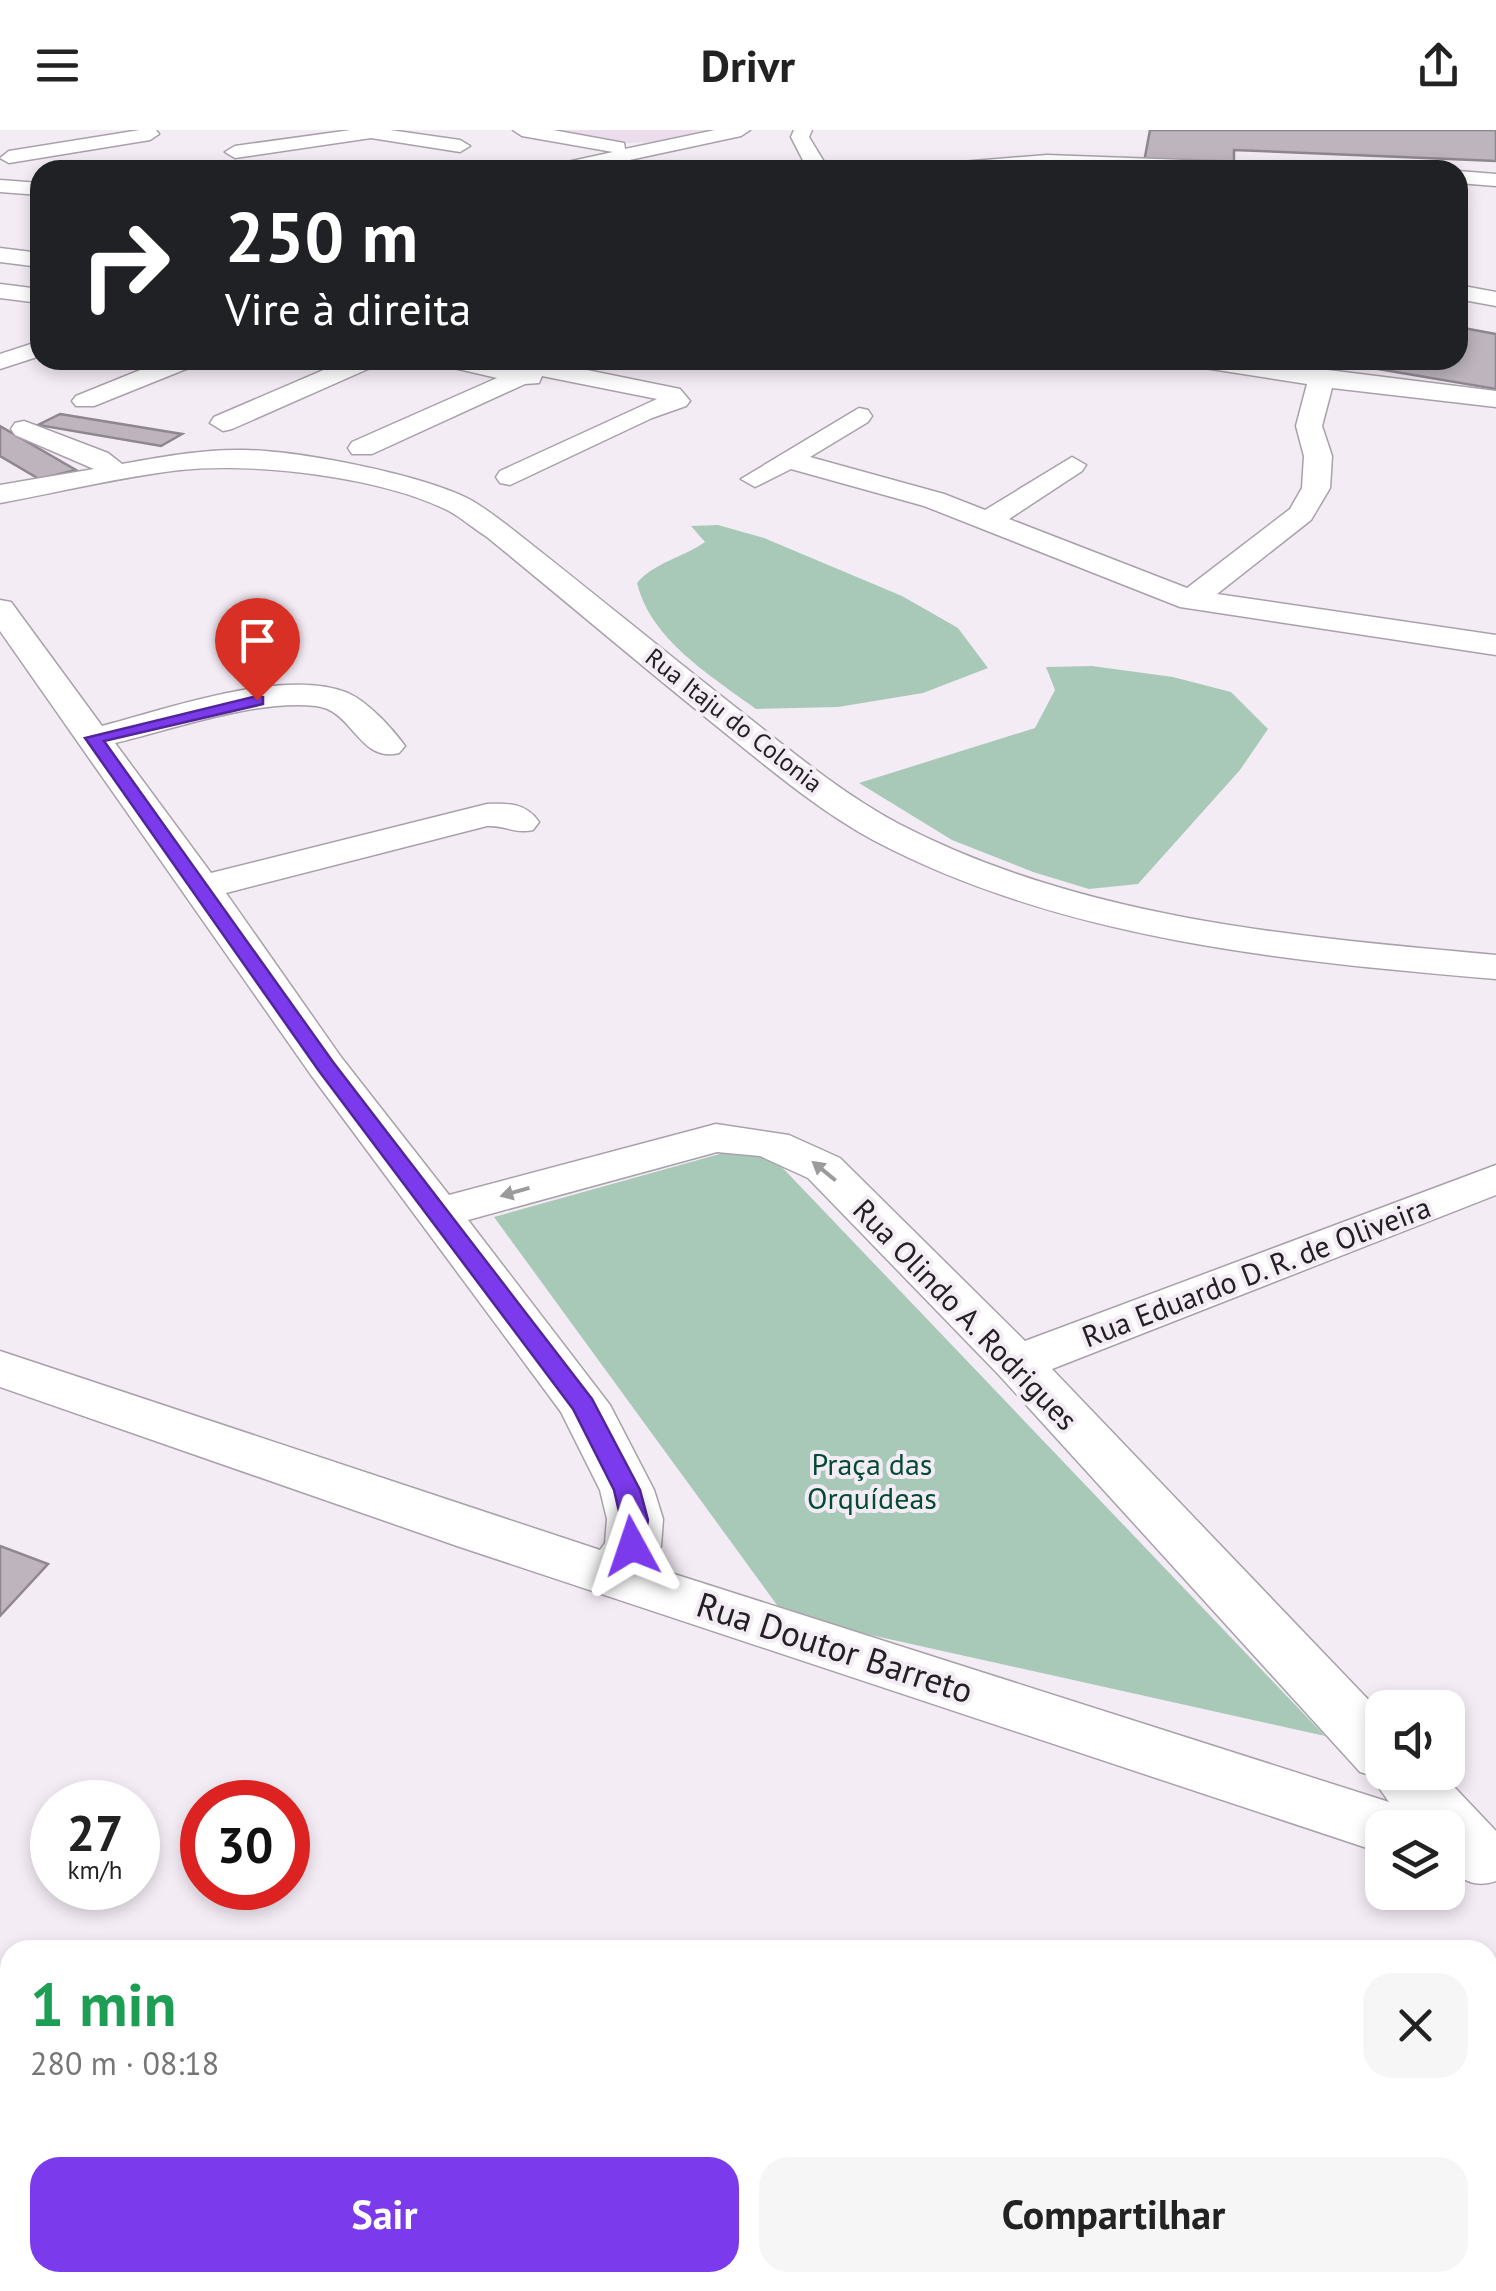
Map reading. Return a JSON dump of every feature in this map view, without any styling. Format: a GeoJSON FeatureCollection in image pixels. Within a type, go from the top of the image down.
{"type":"FeatureCollection","features":[{"type":"Feature","properties":{"kind":"street"},"geometry":{"type":"LineString","coordinates":[[348,130],[460,146]]}},
{"type":"Feature","properties":{"kind":"street"},"geometry":{"type":"LineString","coordinates":[[522,130],[634,156],[741,130]]}},
{"type":"Feature","properties":{"kind":"street"},"geometry":{"type":"LineString","coordinates":[[235,152],[289,148],[376,133]]}},
{"type":"Feature","properties":{"kind":"street"},"geometry":{"type":"LineString","coordinates":[[795,133],[812,160]]}},
{"type":"Feature","properties":{"kind":"street"},"geometry":{"type":"LineString","coordinates":[[9,157],[150,134]]}},
{"type":"Feature","properties":{"kind":"street"},"geometry":{"type":"LineString","coordinates":[[1006,160],[1048,154],[1139,160]]}},
{"type":"Feature","properties":{"kind":"street"},"geometry":{"type":"LineString","coordinates":[[1468,179],[1496,180]]}},
{"type":"Feature","properties":{"kind":"street"},"geometry":{"type":"LineString","coordinates":[[0,186],[30,188]]}},
{"type":"Feature","properties":{"kind":"street"},"geometry":{"type":"LineString","coordinates":[[0,255],[30,259]]}},
{"type":"Feature","properties":{"kind":"street"},"geometry":{"type":"LineString","coordinates":[[0,291],[30,295]]}},
{"type":"Feature","properties":{"kind":"street"},"geometry":{"type":"LineString","coordinates":[[1468,294],[1493,306]]}},
{"type":"Feature","properties":{"kind":"street"},"geometry":{"type":"LineString","coordinates":[[1468,305],[1493,306]]}},
{"type":"Feature","properties":{"kind":"street"},"geometry":{"type":"LineString","coordinates":[[0,362],[30,352]]}},
{"type":"Feature","properties":{"kind":"street"},"geometry":{"type":"LineString","coordinates":[[85,400],[162,370]]}},
{"type":"Feature","properties":{"kind":"street"},"geometry":{"type":"LineString","coordinates":[[224,423],[345,370]]}},
{"type":"Feature","properties":{"kind":"street"},"geometry":{"type":"LineString","coordinates":[[510,477],[643,412],[674,404],[676,398],[518,370]]}},
{"type":"Feature","properties":{"kind":"street"},"geometry":{"type":"LineString","coordinates":[[526,370],[643,412]]}},
{"type":"Feature","properties":{"kind":"street"},"geometry":{"type":"LineString","coordinates":[[1263,370],[1321,379],[1350,392],[1496,399]]}},
{"type":"Feature","properties":{"kind":"street"},"geometry":{"type":"LineString","coordinates":[[362,448],[531,372]]}},
{"type":"Feature","properties":{"kind":"street"},"geometry":{"type":"LineString","coordinates":[[1190,600],[1301,514],[1316,488],[1318,456],[1309,426],[1321,379]]}},
{"type":"Feature","properties":{"kind":"street"},"geometry":{"type":"LineString","coordinates":[[755,479],[859,416]]}},
{"type":"Feature","properties":{"kind":"street"},"geometry":{"type":"LineString","coordinates":[[1318,456],[1338,428]]}},
{"type":"Feature","properties":{"kind":"street"},"geometry":{"type":"LineString","coordinates":[[24,429],[98,459],[116,474]]}},
{"type":"Feature","properties":{"kind":"street","name":"Rua Itaju do Colonia"},"geometry":{"type":"LineString","coordinates":[[0,494],[214,458],[259,459],[364,476],[459,505],[497,531],[740,750],[792,769],[884,831],[972,872],[1064,901],[1214,933],[1367,956],[1496,966]]}},
{"type":"Feature","properties":{"kind":"street"},"geometry":{"type":"LineString","coordinates":[[789,460],[990,519],[1190,600],[1496,645]]}},
{"type":"Feature","properties":{"kind":"street"},"geometry":{"type":"LineString","coordinates":[[990,519],[1072,466]]}},
{"type":"Feature","properties":{"kind":"street"},"geometry":{"type":"LineString","coordinates":[[0,609],[202,887],[326,1066],[584,1405],[627,1490],[635,1520],[632,1546],[614,1574]]}},
{"type":"Feature","properties":{"kind":"street"},"geometry":{"type":"LineString","coordinates":[[94,738],[257,700],[316,696],[335,699],[387,746]]}},
{"type":"Feature","properties":{"kind":"street"},"geometry":{"type":"LineString","coordinates":[[202,887],[488,814],[508,814],[520,822]]}},
{"type":"Feature","properties":{"kind":"street","name":"Rua Olindo A. Rodrigues"},"geometry":{"type":"LineString","coordinates":[[439,1213],[716,1138],[751,1138],[793,1148],[824,1168],[1017,1363],[1365,1736]]}},
{"type":"Feature","properties":{"kind":"street","name":"Rua Eduardo D. R. de Oliveira"},"geometry":{"type":"LineString","coordinates":[[1017,1363],[1496,1179]]}},
{"type":"Feature","properties":{"kind":"street","name":"Rua Doutor Barreto"},"geometry":{"type":"LineString","coordinates":[[0,1368],[480,1532],[1365,1821]]}},
{"type":"Feature","properties":{"kind":"street"},"geometry":{"type":"LineString","coordinates":[[1416,1790],[1475,1857]]}},
{"type":"Feature","properties":{"kind":"shaded area"},"geometry":{"type":"Polygon","coordinates":[[[549,130],[708,130],[627,143],[549,130]]]}},
{"type":"Feature","properties":{"kind":"green space"},"geometry":{"type":"Polygon","coordinates":[[[718,525],[764,538],[902,596],[958,628],[988,668],[923,693],[838,707],[756,709],[684,655],[655,622],[637,583],[652,570],[705,542],[691,526],[718,525]]]}},
{"type":"Feature","properties":{"kind":"green space"},"geometry":{"type":"Polygon","coordinates":[[[1092,666],[1173,677],[1231,692],[1268,729],[1240,770],[1138,884],[1089,889],[1033,872],[952,840],[859,783],[1035,728],[1055,690],[1046,667],[1092,666]]]}},
{"type":"Feature","properties":{"kind":"green space","name":"Praça das Orquídeas"},"geometry":{"type":"Polygon","coordinates":[[[759,1143],[1325,1736],[785,1616],[494,1217],[759,1143]]]}},
{"type":"Feature","properties":{"kind":"building"},"geometry":{"type":"Polygon","coordinates":[[[1150,130],[1496,130],[1496,161],[1234,150],[1234,160],[1144,160],[1150,130]]]}},
{"type":"Feature","properties":{"kind":"building"},"geometry":{"type":"Polygon","coordinates":[[[1468,329],[1496,334],[1496,389],[1384,370],[1468,370],[1468,329]]]}},
{"type":"Feature","properties":{"kind":"building"},"geometry":{"type":"Polygon","coordinates":[[[60,414],[182,434],[161,446],[38,425],[60,414]]]}},
{"type":"Feature","properties":{"kind":"building"},"geometry":{"type":"Polygon","coordinates":[[[0,426],[76,470],[39,479],[0,456],[0,426]]]}},
{"type":"Feature","properties":{"kind":"building"},"geometry":{"type":"Polygon","coordinates":[[[0,1546],[48,1564],[0,1616],[0,1546]]]}},
{"type":"Feature","properties":{"kind":"route"},"geometry":{"type":"LineString","coordinates":[[257,700],[94,738],[326,1066],[584,1405],[627,1490],[635,1520],[632,1546]]}}]}
